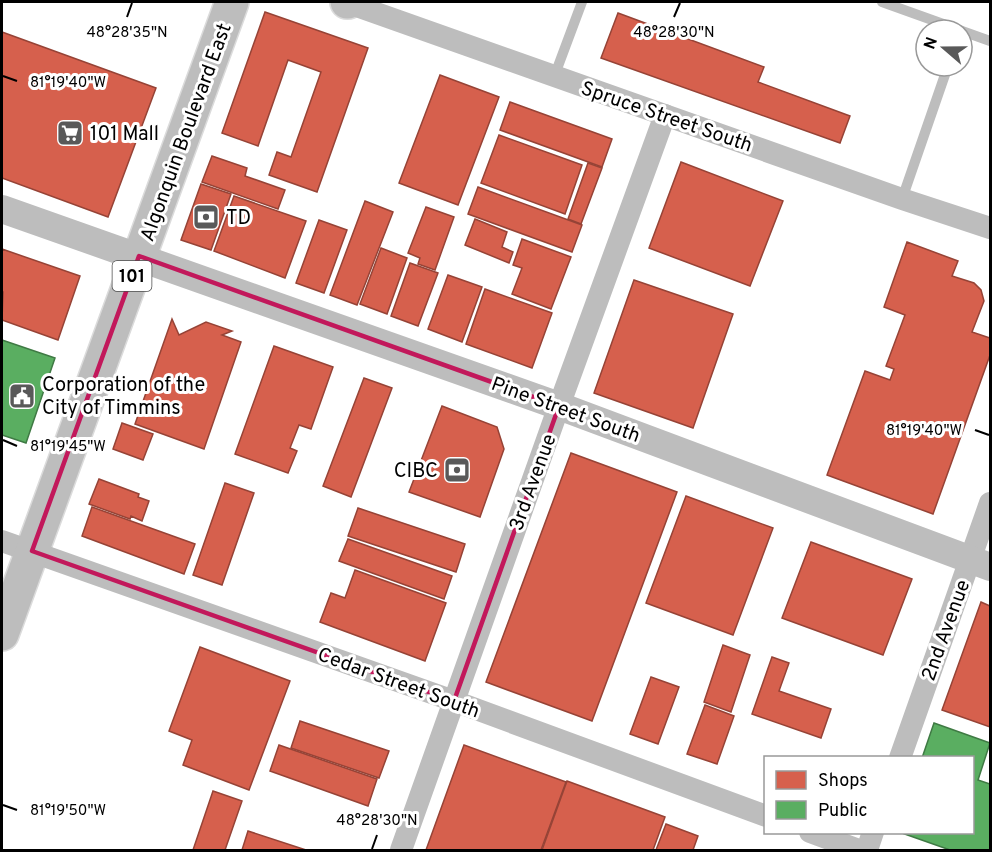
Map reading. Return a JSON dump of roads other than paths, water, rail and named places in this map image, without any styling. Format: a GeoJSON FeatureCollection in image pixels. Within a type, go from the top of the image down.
{"type":"FeatureCollection","features":[{"type":"Feature","properties":{"kind":"main road","name":"Algonquin Boulevard East"},"geometry":{"type":"LineString","coordinates":[[2,634],[16,546],[139,256],[232,2]]}},
{"type":"Feature","properties":{"kind":"street","name":"Spruce Street South"},"geometry":{"type":"LineString","coordinates":[[347,2],[554,77],[990,228]]}},
{"type":"Feature","properties":{"kind":"street","name":"3rd Avenue"},"geometry":{"type":"LineString","coordinates":[[401,850],[665,115]]}},
{"type":"Feature","properties":{"kind":"street","name":"Pine Street South"},"geometry":{"type":"LineString","coordinates":[[2,209],[559,406],[980,563]]}},
{"type":"Feature","properties":{"kind":"street","name":"2nd Avenue"},"geometry":{"type":"LineString","coordinates":[[901,756],[980,563],[990,503]]}},
{"type":"Feature","properties":{"kind":"street","name":"Cedar Street South"},"geometry":{"type":"LineString","coordinates":[[16,546],[454,701],[764,816]]}},
{"type":"Feature","properties":{"kind":"street"},"geometry":{"type":"LineString","coordinates":[[815,834],[859,850]]}},
{"type":"Feature","properties":{"kind":"street"},"geometry":{"type":"LineString","coordinates":[[867,850],[872,834]]}},
{"type":"Feature","properties":{"kind":"lane"},"geometry":{"type":"LineString","coordinates":[[554,77],[582,2]]}},
{"type":"Feature","properties":{"kind":"lane"},"geometry":{"type":"LineString","coordinates":[[882,2],[927,18]]}},
{"type":"Feature","properties":{"kind":"lane"},"geometry":{"type":"LineString","coordinates":[[974,35],[990,41]]}},
{"type":"Feature","properties":{"kind":"lane"},"geometry":{"type":"LineString","coordinates":[[902,199],[944,78]]}},
{"type":"Feature","properties":{"kind":"place","name":"101 Mall"},"geometry":{"type":"Point","coordinates":[70,133]}},
{"type":"Feature","properties":{"kind":"place","name":"TD"},"geometry":{"type":"Point","coordinates":[206,217]}},
{"type":"Feature","properties":{"kind":"place","name":"Corporation of the City of Timmins"},"geometry":{"type":"Point","coordinates":[22,396]}},
{"type":"Feature","properties":{"kind":"place","name":"CIBC"},"geometry":{"type":"Point","coordinates":[457,470]}}]}
